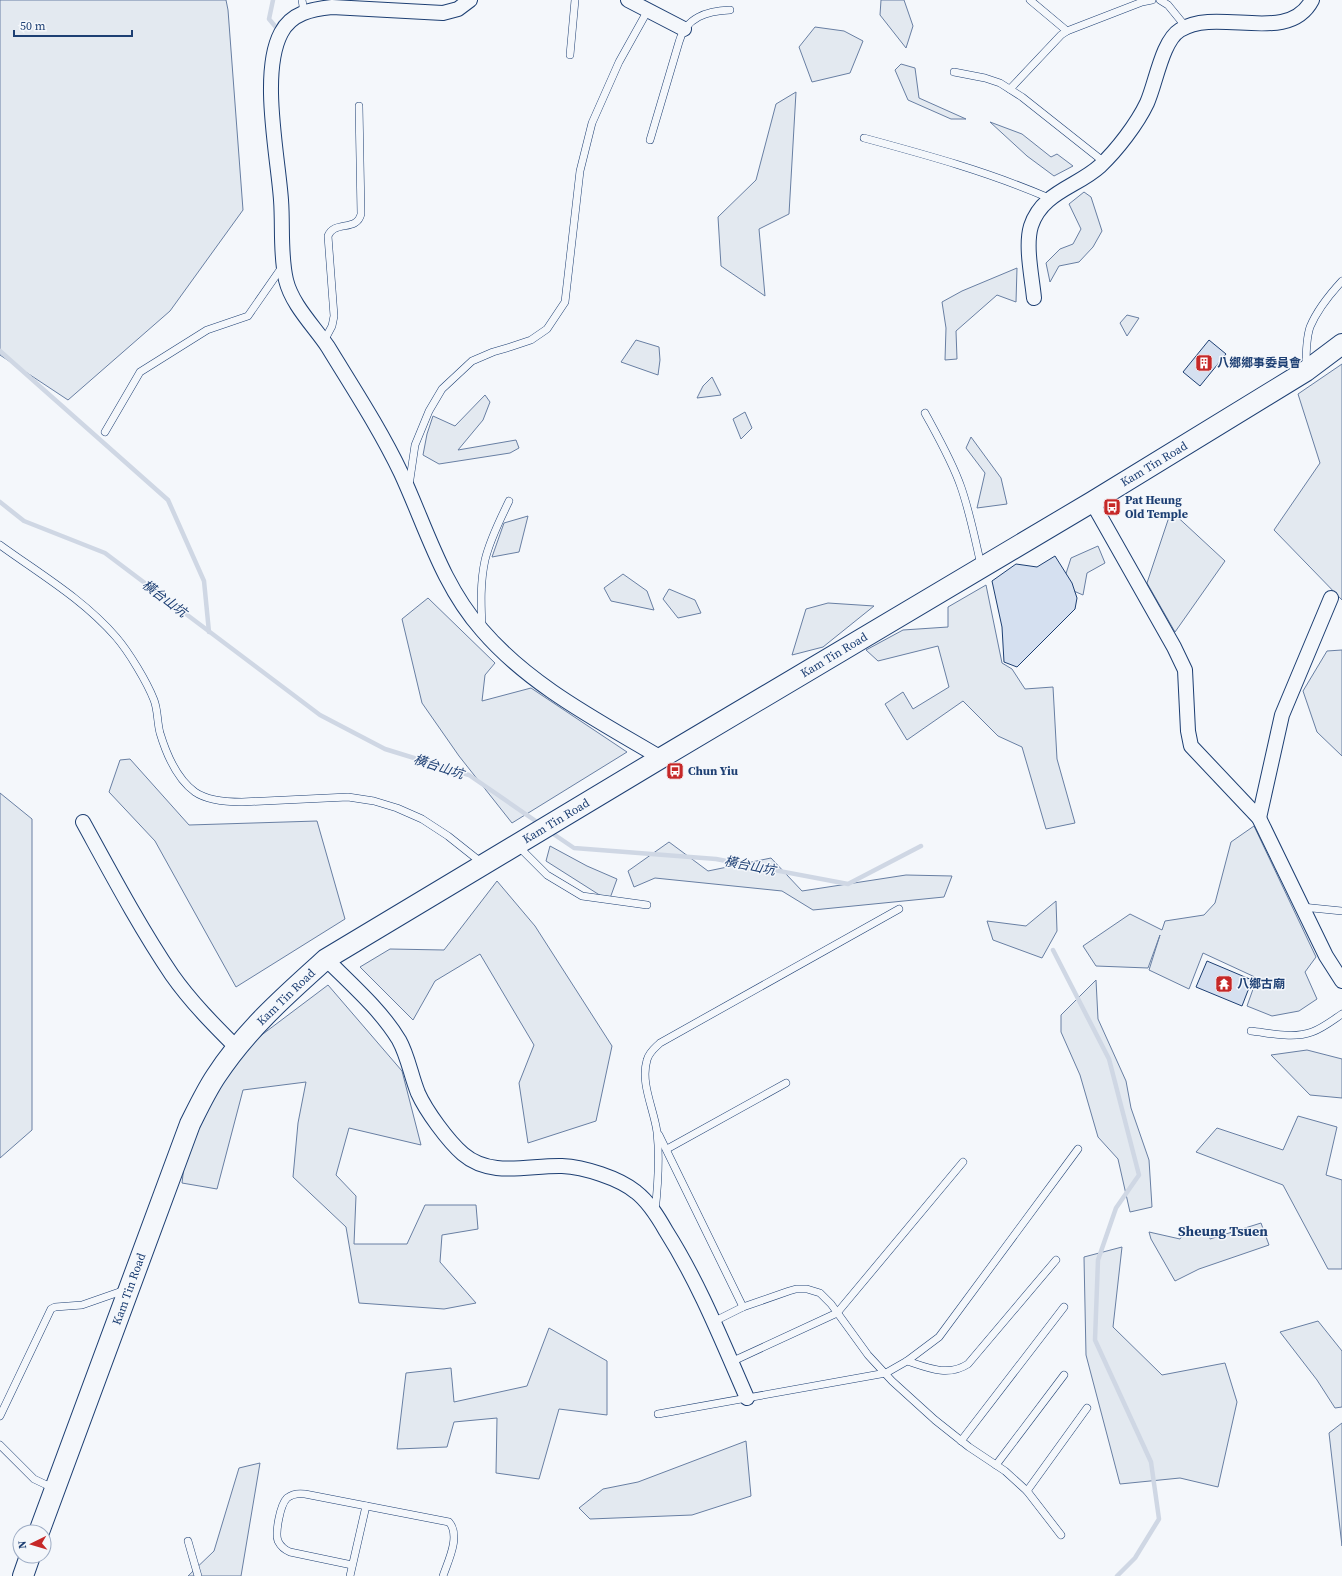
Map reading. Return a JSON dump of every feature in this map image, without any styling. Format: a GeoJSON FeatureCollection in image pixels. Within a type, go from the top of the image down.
{"type":"FeatureCollection","features":[{"type":"Feature","properties":{"kind":"main road","name":"Kam Tin Road"},"geometry":{"type":"LineString","coordinates":[[42,1524],[190,1124],[216,1077],[237,1048],[258,1022],[282,998],[326,959],[1092,502],[1306,371],[1342,344]]}},
{"type":"Feature","properties":{"kind":"main road"},"geometry":{"type":"LineString","coordinates":[[23,1576],[27,1564]]}},
{"type":"Feature","properties":{"kind":"street"},"geometry":{"type":"LineString","coordinates":[[470,0],[458,9],[443,13],[332,7],[315,9],[303,6],[286,25],[276,44],[271,75],[272,110],[279,176],[286,280],[291,294],[324,342],[386,445],[408,490],[438,562],[463,604],[482,630],[501,649],[535,678],[573,705],[661,758]]}},
{"type":"Feature","properties":{"kind":"street"},"geometry":{"type":"LineString","coordinates":[[628,0],[684,29]]}},
{"type":"Feature","properties":{"kind":"street"},"geometry":{"type":"LineString","coordinates":[[1034,298],[1030,255],[1031,226],[1049,198],[1083,178],[1104,162],[1137,122],[1154,87],[1167,45],[1173,36],[1186,28],[1222,21],[1268,24],[1281,22],[1300,15],[1308,7],[1312,0]]}},
{"type":"Feature","properties":{"kind":"street"},"geometry":{"type":"LineString","coordinates":[[1092,502],[1174,647],[1184,670],[1188,731],[1191,746],[1259,818],[1326,956],[1342,981]]}},
{"type":"Feature","properties":{"kind":"street"},"geometry":{"type":"LineString","coordinates":[[1259,818],[1282,714],[1331,598]]}},
{"type":"Feature","properties":{"kind":"street"},"geometry":{"type":"LineString","coordinates":[[83,822],[135,915],[172,974],[209,1020],[237,1048]]}},
{"type":"Feature","properties":{"kind":"street"},"geometry":{"type":"LineString","coordinates":[[326,959],[390,1028],[400,1042],[419,1094],[428,1110],[450,1140],[464,1155],[489,1168],[575,1167],[592,1171],[635,1191],[655,1213],[691,1272],[747,1398]]}},
{"type":"Feature","properties":{"kind":"lane"},"geometry":{"type":"LineString","coordinates":[[570,55],[575,0]]}},
{"type":"Feature","properties":{"kind":"lane"},"geometry":{"type":"LineString","coordinates":[[1030,0],[1067,31]]}},
{"type":"Feature","properties":{"kind":"lane"},"geometry":{"type":"LineString","coordinates":[[1010,89],[1053,41],[1067,31],[1142,2],[1152,0]]}},
{"type":"Feature","properties":{"kind":"lane"},"geometry":{"type":"LineString","coordinates":[[1160,0],[1168,5],[1186,28]]}},
{"type":"Feature","properties":{"kind":"lane"},"geometry":{"type":"LineString","coordinates":[[408,490],[416,445],[429,411],[442,389],[455,375],[472,361],[493,352],[510,348],[531,340],[547,329],[565,302],[580,171],[592,124],[619,62],[648,10]]}},
{"type":"Feature","properties":{"kind":"lane"},"geometry":{"type":"LineString","coordinates":[[650,140],[684,29],[704,14],[714,11],[730,10]]}},
{"type":"Feature","properties":{"kind":"lane"},"geometry":{"type":"LineString","coordinates":[[954,72],[985,78],[1000,83],[1010,89],[1104,162]]}},
{"type":"Feature","properties":{"kind":"lane"},"geometry":{"type":"LineString","coordinates":[[324,342],[332,326],[334,316],[328,236],[335,228],[355,224],[359,220],[361,214],[360,106]]}},
{"type":"Feature","properties":{"kind":"lane"},"geometry":{"type":"LineString","coordinates":[[864,138],[950,161],[986,173],[1049,198]]}},
{"type":"Feature","properties":{"kind":"lane"},"geometry":{"type":"LineString","coordinates":[[105,432],[140,372],[207,330],[248,316],[284,265]]}},
{"type":"Feature","properties":{"kind":"lane"},"geometry":{"type":"LineString","coordinates":[[1306,371],[1306,349],[1310,327],[1323,305],[1342,281]]}},
{"type":"Feature","properties":{"kind":"lane"},"geometry":{"type":"LineString","coordinates":[[925,413],[944,446],[961,486],[972,522],[981,568]]}},
{"type":"Feature","properties":{"kind":"lane"},"geometry":{"type":"LineString","coordinates":[[482,630],[481,589],[485,560],[493,533],[509,501]]}},
{"type":"Feature","properties":{"kind":"lane"},"geometry":{"type":"LineString","coordinates":[[0,545],[56,582],[90,611],[117,638],[144,678],[154,701],[159,731],[174,766],[185,782],[196,792],[226,802],[348,797],[374,801],[398,808],[422,819],[448,836],[484,864]]}},
{"type":"Feature","properties":{"kind":"lane"},"geometry":{"type":"LineString","coordinates":[[517,845],[547,875],[582,896],[647,904]]}},
{"type":"Feature","properties":{"kind":"lane"},"geometry":{"type":"LineString","coordinates":[[1302,907],[1342,911]]}},
{"type":"Feature","properties":{"kind":"lane"},"geometry":{"type":"LineString","coordinates":[[655,1213],[660,1165],[657,1132],[647,1088],[646,1073],[647,1060],[652,1051],[660,1043],[899,909]]}},
{"type":"Feature","properties":{"kind":"lane"},"geometry":{"type":"LineString","coordinates":[[1251,1031],[1292,1036],[1302,1035],[1312,1032],[1342,1014]]}},
{"type":"Feature","properties":{"kind":"lane"},"geometry":{"type":"LineString","coordinates":[[667,1149],[786,1083]]}},
{"type":"Feature","properties":{"kind":"lane"},"geometry":{"type":"LineString","coordinates":[[657,1132],[667,1149],[743,1307]]}},
{"type":"Feature","properties":{"kind":"lane"},"geometry":{"type":"LineString","coordinates":[[658,1414],[886,1373],[907,1361],[939,1337],[1078,1149]]}},
{"type":"Feature","properties":{"kind":"lane"},"geometry":{"type":"LineString","coordinates":[[731,1362],[837,1313],[963,1162]]}},
{"type":"Feature","properties":{"kind":"lane"},"geometry":{"type":"LineString","coordinates":[[907,1361],[931,1369],[946,1371],[959,1370],[968,1364],[1056,1260]]}},
{"type":"Feature","properties":{"kind":"lane"},"geometry":{"type":"LineString","coordinates":[[0,1416],[51,1309],[55,1307],[82,1305],[129,1289]]}},
{"type":"Feature","properties":{"kind":"lane"},"geometry":{"type":"LineString","coordinates":[[713,1322],[743,1307],[796,1289],[807,1289],[820,1293],[868,1354],[892,1381],[935,1420],[961,1441],[996,1465],[1027,1491],[1061,1535]]}},
{"type":"Feature","properties":{"kind":"lane"},"geometry":{"type":"LineString","coordinates":[[961,1441],[1064,1307]]}},
{"type":"Feature","properties":{"kind":"lane"},"geometry":{"type":"LineString","coordinates":[[996,1465],[1064,1375]]}},
{"type":"Feature","properties":{"kind":"lane"},"geometry":{"type":"LineString","coordinates":[[1027,1491],[1087,1408]]}},
{"type":"Feature","properties":{"kind":"lane"},"geometry":{"type":"LineString","coordinates":[[0,1445],[34,1479],[55,1489]]}},
{"type":"Feature","properties":{"kind":"lane"},"geometry":{"type":"LineString","coordinates":[[352,1565],[290,1552],[284,1549],[278,1541],[277,1532],[282,1504],[287,1498],[300,1494],[449,1522],[453,1530],[452,1549],[443,1576]]}},
{"type":"Feature","properties":{"kind":"lane"},"geometry":{"type":"LineString","coordinates":[[350,1576],[366,1506]]}},
{"type":"Feature","properties":{"kind":"lane"},"geometry":{"type":"LineString","coordinates":[[188,1541],[198,1576]]}},
{"type":"Feature","properties":{"kind":"shaded area"},"geometry":{"type":"Polygon","coordinates":[[[0,0],[226,0],[228,10],[243,210],[170,311],[68,400],[0,355],[0,0]]]}},
{"type":"Feature","properties":{"kind":"shaded area"},"geometry":{"type":"Polygon","coordinates":[[[881,0],[904,0],[913,26],[906,48],[880,15],[881,0]]]}},
{"type":"Feature","properties":{"kind":"shaded area"},"geometry":{"type":"Polygon","coordinates":[[[815,27],[844,31],[863,41],[850,73],[812,82],[799,47],[815,27]]]}},
{"type":"Feature","properties":{"kind":"shaded area"},"geometry":{"type":"Polygon","coordinates":[[[901,64],[915,68],[919,98],[966,119],[951,119],[908,100],[895,70],[901,64]]]}},
{"type":"Feature","properties":{"kind":"shaded area"},"geometry":{"type":"Polygon","coordinates":[[[796,92],[789,214],[759,229],[765,296],[721,266],[718,217],[756,180],[776,104],[796,92]]]}},
{"type":"Feature","properties":{"kind":"shaded area"},"geometry":{"type":"Polygon","coordinates":[[[990,122],[1022,134],[1051,157],[1057,154],[1073,166],[1054,176],[1027,156],[990,122]]]}},
{"type":"Feature","properties":{"kind":"shaded area"},"geometry":{"type":"Polygon","coordinates":[[[1084,192],[1091,197],[1102,231],[1093,247],[1079,262],[1059,266],[1050,282],[1046,263],[1060,249],[1073,244],[1081,229],[1069,204],[1084,192]]]}},
{"type":"Feature","properties":{"kind":"shaded area"},"geometry":{"type":"Polygon","coordinates":[[[1017,268],[1016,302],[997,295],[956,331],[957,359],[945,360],[946,328],[942,302],[962,291],[1017,268]]]}},
{"type":"Feature","properties":{"kind":"shaded area"},"geometry":{"type":"Polygon","coordinates":[[[1127,315],[1139,318],[1127,336],[1120,323],[1127,315]]]}},
{"type":"Feature","properties":{"kind":"shaded area"},"geometry":{"type":"Polygon","coordinates":[[[636,340],[659,347],[660,360],[658,375],[621,362],[636,340]]]}},
{"type":"Feature","properties":{"kind":"shaded area"},"geometry":{"type":"Polygon","coordinates":[[[1342,364],[1342,600],[1274,530],[1320,463],[1298,394],[1342,364]]]}},
{"type":"Feature","properties":{"kind":"shaded area"},"geometry":{"type":"Polygon","coordinates":[[[712,377],[721,395],[697,398],[703,386],[712,377]]]}},
{"type":"Feature","properties":{"kind":"shaded area"},"geometry":{"type":"Polygon","coordinates":[[[485,395],[490,402],[483,420],[458,450],[516,440],[519,448],[510,453],[439,464],[423,455],[427,434],[433,416],[455,426],[485,395]]]}},
{"type":"Feature","properties":{"kind":"shaded area"},"geometry":{"type":"Polygon","coordinates":[[[745,412],[752,428],[741,439],[733,419],[745,412]]]}},
{"type":"Feature","properties":{"kind":"shaded area"},"geometry":{"type":"Polygon","coordinates":[[[971,437],[1001,478],[1007,504],[977,508],[985,473],[966,448],[971,437]]]}},
{"type":"Feature","properties":{"kind":"shaded area"},"geometry":{"type":"Polygon","coordinates":[[[1171,511],[1225,561],[1175,632],[1147,583],[1171,511]]]}},
{"type":"Feature","properties":{"kind":"shaded area"},"geometry":{"type":"Polygon","coordinates":[[[528,516],[519,552],[492,557],[504,523],[528,516]]]}},
{"type":"Feature","properties":{"kind":"shaded area"},"geometry":{"type":"Polygon","coordinates":[[[1098,546],[1105,563],[1087,573],[1083,595],[1062,586],[1071,558],[1098,546]]]}},
{"type":"Feature","properties":{"kind":"shaded area"},"geometry":{"type":"Polygon","coordinates":[[[623,574],[647,591],[654,610],[611,601],[604,588],[623,574]]]}},
{"type":"Feature","properties":{"kind":"shaded area"},"geometry":{"type":"Polygon","coordinates":[[[986,585],[1002,663],[1012,669],[1025,689],[1053,687],[1057,759],[1075,823],[1046,829],[1022,747],[998,736],[963,701],[907,740],[885,704],[903,692],[913,709],[949,687],[938,646],[878,661],[866,650],[903,630],[948,627],[948,607],[986,585]]]}},
{"type":"Feature","properties":{"kind":"shaded area"},"geometry":{"type":"Polygon","coordinates":[[[669,589],[695,600],[701,613],[678,618],[663,599],[669,589]]]}},
{"type":"Feature","properties":{"kind":"shaded area"},"geometry":{"type":"Polygon","coordinates":[[[428,598],[495,663],[485,675],[482,701],[531,688],[627,752],[512,823],[459,756],[422,703],[402,619],[428,598]]]}},
{"type":"Feature","properties":{"kind":"shaded area"},"geometry":{"type":"Polygon","coordinates":[[[828,603],[874,606],[823,647],[792,655],[806,609],[828,603]]]}},
{"type":"Feature","properties":{"kind":"shaded area"},"geometry":{"type":"Polygon","coordinates":[[[1342,650],[1342,756],[1317,732],[1303,691],[1327,651],[1342,650]]]}},
{"type":"Feature","properties":{"kind":"shaded area"},"geometry":{"type":"Polygon","coordinates":[[[130,759],[189,825],[317,821],[345,919],[236,987],[155,841],[109,792],[120,760],[130,759]]]}},
{"type":"Feature","properties":{"kind":"shaded area"},"geometry":{"type":"Polygon","coordinates":[[[0,793],[32,819],[32,1130],[0,1158],[0,793]]]}},
{"type":"Feature","properties":{"kind":"shaded area"},"geometry":{"type":"Polygon","coordinates":[[[1254,826],[1316,957],[1305,972],[1317,999],[1299,1011],[1272,1016],[1247,1006],[1257,978],[1203,953],[1189,989],[1149,970],[1160,935],[1148,968],[1096,966],[1083,946],[1130,914],[1162,930],[1165,921],[1204,915],[1215,903],[1231,842],[1254,826]]]}},
{"type":"Feature","properties":{"kind":"shaded area"},"geometry":{"type":"Polygon","coordinates":[[[669,842],[708,871],[771,858],[802,891],[906,875],[952,876],[944,897],[813,910],[782,891],[655,878],[634,887],[628,871],[669,842]]]}},
{"type":"Feature","properties":{"kind":"shaded area"},"geometry":{"type":"Polygon","coordinates":[[[550,846],[587,866],[617,879],[609,901],[546,861],[550,846]]]}},
{"type":"Feature","properties":{"kind":"shaded area"},"geometry":{"type":"Polygon","coordinates":[[[497,881],[535,926],[612,1046],[596,1121],[528,1143],[519,1083],[534,1045],[480,954],[435,981],[413,1020],[360,967],[390,949],[444,950],[497,881]]]}},
{"type":"Feature","properties":{"kind":"shaded area"},"geometry":{"type":"Polygon","coordinates":[[[1056,901],[1057,931],[1042,958],[993,940],[987,921],[1026,926],[1056,901]]]}},
{"type":"Feature","properties":{"kind":"shaded area"},"geometry":{"type":"Polygon","coordinates":[[[1096,980],[1098,1019],[1126,1081],[1131,1108],[1149,1160],[1152,1207],[1130,1212],[1118,1159],[1098,1137],[1080,1075],[1061,1032],[1061,1015],[1096,980]]]}},
{"type":"Feature","properties":{"kind":"shaded area"},"geometry":{"type":"Polygon","coordinates":[[[328,985],[402,1071],[421,1145],[349,1128],[336,1175],[356,1196],[354,1244],[407,1244],[425,1205],[476,1205],[478,1229],[442,1235],[440,1262],[476,1303],[444,1309],[359,1303],[346,1227],[293,1177],[298,1123],[306,1082],[243,1090],[217,1189],[182,1183],[190,1116],[247,1046],[328,985]]]}},
{"type":"Feature","properties":{"kind":"shaded area"},"geometry":{"type":"Polygon","coordinates":[[[1307,1050],[1342,1059],[1342,1098],[1310,1095],[1271,1055],[1307,1050]]]}},
{"type":"Feature","properties":{"kind":"shaded area"},"geometry":{"type":"Polygon","coordinates":[[[1298,1116],[1337,1127],[1326,1175],[1342,1180],[1342,1269],[1328,1269],[1283,1185],[1196,1152],[1217,1128],[1283,1150],[1298,1116]]]}},
{"type":"Feature","properties":{"kind":"shaded area"},"geometry":{"type":"Polygon","coordinates":[[[1261,1223],[1269,1245],[1199,1269],[1175,1281],[1151,1239],[1149,1232],[1180,1239],[1187,1229],[1209,1232],[1210,1239],[1261,1223]]]}},
{"type":"Feature","properties":{"kind":"shaded area"},"geometry":{"type":"Polygon","coordinates":[[[1122,1247],[1113,1327],[1162,1375],[1225,1363],[1237,1402],[1218,1487],[1180,1478],[1120,1484],[1086,1355],[1084,1257],[1122,1247]]]}},
{"type":"Feature","properties":{"kind":"shaded area"},"geometry":{"type":"Polygon","coordinates":[[[1318,1321],[1342,1351],[1342,1407],[1335,1408],[1317,1380],[1280,1332],[1318,1321]]]}},
{"type":"Feature","properties":{"kind":"shaded area"},"geometry":{"type":"Polygon","coordinates":[[[549,1328],[607,1361],[607,1415],[559,1409],[539,1479],[496,1473],[497,1418],[454,1422],[447,1447],[397,1449],[406,1373],[451,1368],[454,1402],[527,1386],[549,1328]]]}},
{"type":"Feature","properties":{"kind":"shaded area"},"geometry":{"type":"Polygon","coordinates":[[[1342,1423],[1342,1546],[1329,1433],[1342,1423]]]}},
{"type":"Feature","properties":{"kind":"shaded area"},"geometry":{"type":"Polygon","coordinates":[[[746,1441],[751,1496],[692,1515],[590,1519],[579,1508],[603,1489],[638,1482],[746,1441]]]}},
{"type":"Feature","properties":{"kind":"shaded area"},"geometry":{"type":"Polygon","coordinates":[[[260,1463],[241,1576],[188,1576],[214,1551],[239,1468],[260,1463]]]}},
{"type":"Feature","properties":{"kind":"building","name":"八鄉鄉事委員會"},"geometry":{"type":"Polygon","coordinates":[[[1209,340],[1226,354],[1200,386],[1183,372],[1209,340]]]}},
{"type":"Feature","properties":{"kind":"building"},"geometry":{"type":"Polygon","coordinates":[[[1055,556],[1072,583],[1077,598],[1075,609],[1017,667],[1004,662],[1002,627],[992,581],[1016,564],[1037,567],[1055,556]]]}},
{"type":"Feature","properties":{"kind":"building","name":"八鄉古廟"},"geometry":{"type":"Polygon","coordinates":[[[1207,961],[1252,980],[1242,1006],[1196,987],[1207,961]]]}},
{"type":"Feature","properties":{"kind":"waterway"},"geometry":{"type":"LineString","coordinates":[[273,0],[269,19],[280,32]]}},
{"type":"Feature","properties":{"kind":"waterway"},"geometry":{"type":"LineString","coordinates":[[0,351],[168,500],[204,581],[209,632]]}},
{"type":"Feature","properties":{"kind":"waterway","name":"橫台山坑"},"geometry":{"type":"LineString","coordinates":[[0,502],[24,521],[105,553],[320,715],[385,749],[469,775],[540,824]]}},
{"type":"Feature","properties":{"kind":"waterway","name":"橫台山坑"},"geometry":{"type":"LineString","coordinates":[[549,831],[574,848],[716,859],[848,884],[921,846]]}},
{"type":"Feature","properties":{"kind":"waterway"},"geometry":{"type":"LineString","coordinates":[[1053,950],[1109,1059],[1139,1175],[1116,1208],[1098,1260],[1095,1340],[1151,1462],[1159,1519],[1135,1558],[1117,1576]]}},
{"type":"Feature","properties":{"kind":"place","name":"八鄉鄉事委員會"},"geometry":{"type":"Point","coordinates":[1204,363]}},
{"type":"Feature","properties":{"kind":"place","name":"Pat Heung Old Temple"},"geometry":{"type":"Point","coordinates":[1112,507]}},
{"type":"Feature","properties":{"kind":"place","name":"Chun Yiu"},"geometry":{"type":"Point","coordinates":[675,771]}},
{"type":"Feature","properties":{"kind":"place","name":"八鄉古廟"},"geometry":{"type":"Point","coordinates":[1224,984]}},
{"type":"Feature","properties":{"kind":"district","name":"Sheung Tsuen"},"geometry":{"type":"Point","coordinates":[1223,1231]}}]}
